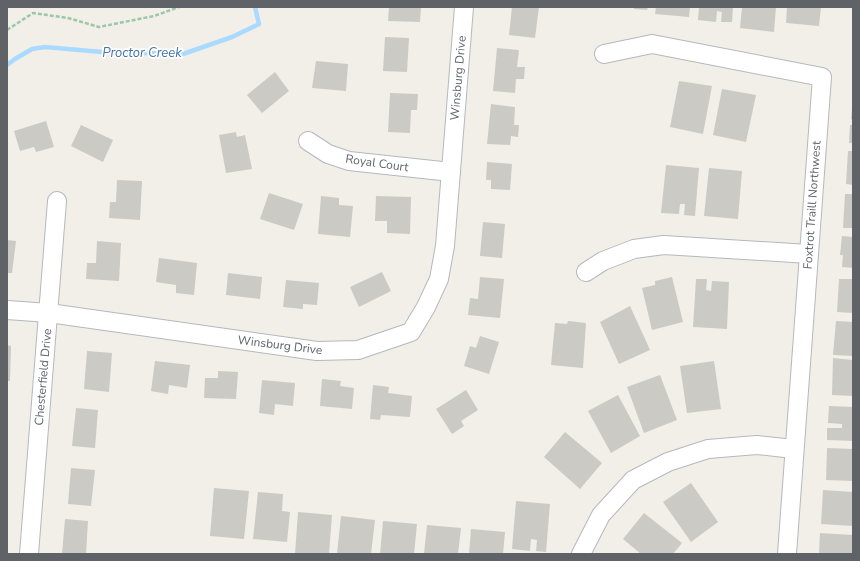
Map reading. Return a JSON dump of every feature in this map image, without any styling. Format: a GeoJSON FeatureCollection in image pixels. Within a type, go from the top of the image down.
{"type":"FeatureCollection","features":[{"type":"Feature","properties":{"kind":"street","name":"Winsburg Drive"},"geometry":{"type":"LineString","coordinates":[[7,310],[49,313],[317,351],[358,350],[411,332],[426,307],[439,279],[445,246],[464,7]]}},
{"type":"Feature","properties":{"kind":"street","name":"Foxtrot Traill Northwest"},"geometry":{"type":"LineString","coordinates":[[604,54],[652,44],[822,76],[787,554]]}},
{"type":"Feature","properties":{"kind":"street","name":"Royal Court"},"geometry":{"type":"LineString","coordinates":[[308,141],[328,154],[349,161],[451,172]]}},
{"type":"Feature","properties":{"kind":"street","name":"Chesterfield Drive"},"geometry":{"type":"LineString","coordinates":[[29,554],[57,200]]}},
{"type":"Feature","properties":{"kind":"street"},"geometry":{"type":"LineString","coordinates":[[586,272],[603,261],[634,249],[664,245],[809,254]]}},
{"type":"Feature","properties":{"kind":"street"},"geometry":{"type":"LineString","coordinates":[[581,554],[601,515],[633,480],[668,462],[708,449],[757,446],[794,449]]}},
{"type":"Feature","properties":{"kind":"path"},"geometry":{"type":"LineString","coordinates":[[7,30],[34,13],[68,18],[99,27],[154,16],[178,7]]}},
{"type":"Feature","properties":{"kind":"building"},"geometry":{"type":"Polygon","coordinates":[[[389,7],[421,7],[420,22],[388,21],[389,7]]]}},
{"type":"Feature","properties":{"kind":"building"},"geometry":{"type":"Polygon","coordinates":[[[512,7],[539,7],[535,38],[509,35],[512,7]]]}},
{"type":"Feature","properties":{"kind":"building"},"geometry":{"type":"Polygon","coordinates":[[[634,7],[648,7],[647,10],[634,9],[634,7]]]}},
{"type":"Feature","properties":{"kind":"building"},"geometry":{"type":"Polygon","coordinates":[[[656,7],[690,7],[689,17],[655,14],[656,7]]]}},
{"type":"Feature","properties":{"kind":"building"},"geometry":{"type":"Polygon","coordinates":[[[699,7],[733,7],[732,22],[721,22],[722,12],[717,11],[716,22],[698,20],[699,7]]]}},
{"type":"Feature","properties":{"kind":"building"},"geometry":{"type":"Polygon","coordinates":[[[742,7],[776,7],[774,32],[740,28],[742,7]]]}},
{"type":"Feature","properties":{"kind":"building"},"geometry":{"type":"Polygon","coordinates":[[[787,7],[821,7],[819,26],[786,23],[787,7]]]}},
{"type":"Feature","properties":{"kind":"building"},"geometry":{"type":"Polygon","coordinates":[[[385,37],[409,38],[407,72],[383,71],[385,37]]]}},
{"type":"Feature","properties":{"kind":"building"},"geometry":{"type":"Polygon","coordinates":[[[497,48],[519,50],[517,67],[525,67],[524,79],[516,79],[515,93],[493,91],[497,48]]]}},
{"type":"Feature","properties":{"kind":"building"},"geometry":{"type":"Polygon","coordinates":[[[316,61],[348,64],[346,91],[312,88],[316,61]]]}},
{"type":"Feature","properties":{"kind":"building"},"geometry":{"type":"Polygon","coordinates":[[[275,72],[289,91],[262,113],[247,95],[275,72]]]}},
{"type":"Feature","properties":{"kind":"building"},"geometry":{"type":"Polygon","coordinates":[[[679,81],[712,86],[703,134],[670,127],[679,81]]]}},
{"type":"Feature","properties":{"kind":"building"},"geometry":{"type":"Polygon","coordinates":[[[722,89],[756,95],[746,142],[713,135],[722,89]]]}},
{"type":"Feature","properties":{"kind":"building"},"geometry":{"type":"Polygon","coordinates":[[[390,93],[418,94],[417,110],[411,110],[410,133],[388,132],[390,93]]]}},
{"type":"Feature","properties":{"kind":"building"},"geometry":{"type":"Polygon","coordinates":[[[491,104],[515,107],[514,125],[519,125],[518,137],[511,136],[510,145],[487,144],[491,104]]]}},
{"type":"Feature","properties":{"kind":"building"},"geometry":{"type":"Polygon","coordinates":[[[853,109],[853,120],[851,119],[853,109]]]}},
{"type":"Feature","properties":{"kind":"building"},"geometry":{"type":"Polygon","coordinates":[[[46,121],[54,147],[36,152],[34,147],[20,151],[14,131],[46,121]]]}},
{"type":"Feature","properties":{"kind":"building"},"geometry":{"type":"Polygon","coordinates":[[[81,125],[113,140],[103,162],[71,146],[81,125]]]}},
{"type":"Feature","properties":{"kind":"building"},"geometry":{"type":"Polygon","coordinates":[[[850,125],[853,125],[853,143],[849,143],[850,125]]]}},
{"type":"Feature","properties":{"kind":"building"},"geometry":{"type":"Polygon","coordinates":[[[236,132],[237,137],[245,135],[252,169],[226,173],[219,135],[236,132]]]}},
{"type":"Feature","properties":{"kind":"building"},"geometry":{"type":"Polygon","coordinates":[[[848,151],[853,151],[853,185],[846,184],[848,151]]]}},
{"type":"Feature","properties":{"kind":"building"},"geometry":{"type":"Polygon","coordinates":[[[487,162],[512,164],[510,190],[491,189],[491,180],[486,180],[487,162]]]}},
{"type":"Feature","properties":{"kind":"building"},"geometry":{"type":"Polygon","coordinates":[[[666,165],[699,168],[695,216],[684,215],[685,204],[680,204],[679,214],[661,213],[666,165]]]}},
{"type":"Feature","properties":{"kind":"building"},"geometry":{"type":"Polygon","coordinates":[[[709,168],[742,171],[738,219],[704,216],[709,168]]]}},
{"type":"Feature","properties":{"kind":"building"},"geometry":{"type":"Polygon","coordinates":[[[117,180],[142,181],[140,220],[109,218],[110,202],[116,202],[117,180]]]}},
{"type":"Feature","properties":{"kind":"building"},"geometry":{"type":"Polygon","coordinates":[[[269,193],[303,204],[294,230],[260,219],[269,193]]]}},
{"type":"Feature","properties":{"kind":"building"},"geometry":{"type":"Polygon","coordinates":[[[845,194],[853,194],[853,228],[843,228],[845,194]]]}},
{"type":"Feature","properties":{"kind":"building"},"geometry":{"type":"Polygon","coordinates":[[[321,196],[339,198],[339,205],[353,206],[350,237],[318,234],[321,196]]]}},
{"type":"Feature","properties":{"kind":"building"},"geometry":{"type":"Polygon","coordinates":[[[376,196],[411,197],[410,234],[387,233],[387,221],[375,221],[376,196]]]}},
{"type":"Feature","properties":{"kind":"building"},"geometry":{"type":"Polygon","coordinates":[[[483,222],[505,224],[502,258],[480,256],[483,222]]]}},
{"type":"Feature","properties":{"kind":"building"},"geometry":{"type":"Polygon","coordinates":[[[842,236],[853,237],[853,268],[842,267],[843,255],[840,255],[842,236]]]}},
{"type":"Feature","properties":{"kind":"building"},"geometry":{"type":"Polygon","coordinates":[[[7,240],[16,241],[12,273],[7,273],[7,240]]]}},
{"type":"Feature","properties":{"kind":"building"},"geometry":{"type":"Polygon","coordinates":[[[97,241],[121,243],[119,281],[86,279],[87,263],[96,263],[97,241]]]}},
{"type":"Feature","properties":{"kind":"building"},"geometry":{"type":"Polygon","coordinates":[[[159,258],[197,263],[194,295],[176,293],[176,285],[156,282],[159,258]]]}},
{"type":"Feature","properties":{"kind":"building"},"geometry":{"type":"Polygon","coordinates":[[[382,272],[391,291],[359,307],[350,287],[382,272]]]}},
{"type":"Feature","properties":{"kind":"building"},"geometry":{"type":"Polygon","coordinates":[[[228,273],[262,277],[260,299],[226,295],[228,273]]]}},
{"type":"Feature","properties":{"kind":"building"},"geometry":{"type":"Polygon","coordinates":[[[480,277],[504,279],[500,318],[468,315],[470,298],[478,299],[480,277]]]}},
{"type":"Feature","properties":{"kind":"building"},"geometry":{"type":"Polygon","coordinates":[[[672,277],[683,322],[652,330],[642,288],[655,285],[655,281],[672,277]]]}},
{"type":"Feature","properties":{"kind":"building"},"geometry":{"type":"Polygon","coordinates":[[[696,279],[707,279],[706,290],[711,291],[712,281],[729,282],[727,329],[693,327],[696,279]]]}},
{"type":"Feature","properties":{"kind":"building"},"geometry":{"type":"Polygon","coordinates":[[[839,279],[853,279],[853,313],[837,312],[839,279]]]}},
{"type":"Feature","properties":{"kind":"building"},"geometry":{"type":"Polygon","coordinates":[[[286,280],[319,283],[317,305],[303,304],[303,309],[283,307],[286,280]]]}},
{"type":"Feature","properties":{"kind":"building"},"geometry":{"type":"Polygon","coordinates":[[[630,306],[650,350],[619,364],[600,322],[630,306]]]}},
{"type":"Feature","properties":{"kind":"building"},"geometry":{"type":"Polygon","coordinates":[[[568,321],[586,323],[583,368],[551,365],[555,323],[567,324],[568,321]]]}},
{"type":"Feature","properties":{"kind":"building"},"geometry":{"type":"Polygon","coordinates":[[[836,321],[853,322],[853,356],[833,355],[836,321]]]}},
{"type":"Feature","properties":{"kind":"building"},"geometry":{"type":"Polygon","coordinates":[[[480,336],[499,342],[489,374],[464,366],[470,346],[476,348],[480,336]]]}},
{"type":"Feature","properties":{"kind":"building"},"geometry":{"type":"Polygon","coordinates":[[[7,345],[11,346],[10,381],[7,381],[7,345]]]}},
{"type":"Feature","properties":{"kind":"building"},"geometry":{"type":"Polygon","coordinates":[[[87,351],[112,353],[109,392],[84,389],[87,351]]]}},
{"type":"Feature","properties":{"kind":"building"},"geometry":{"type":"Polygon","coordinates":[[[833,358],[853,360],[853,396],[832,395],[833,358]]]}},
{"type":"Feature","properties":{"kind":"building"},"geometry":{"type":"Polygon","coordinates":[[[155,361],[190,365],[187,388],[169,385],[168,394],[151,391],[155,361]]]}},
{"type":"Feature","properties":{"kind":"building"},"geometry":{"type":"Polygon","coordinates":[[[714,361],[721,409],[687,413],[680,366],[714,361]]]}},
{"type":"Feature","properties":{"kind":"building"},"geometry":{"type":"Polygon","coordinates":[[[218,371],[238,372],[236,399],[204,398],[205,378],[218,378],[218,371]]]}},
{"type":"Feature","properties":{"kind":"building"},"geometry":{"type":"Polygon","coordinates":[[[660,375],[677,420],[644,433],[627,387],[660,375]]]}},
{"type":"Feature","properties":{"kind":"building"},"geometry":{"type":"Polygon","coordinates":[[[322,379],[341,381],[340,386],[354,388],[352,409],[320,406],[322,379]]]}},
{"type":"Feature","properties":{"kind":"building"},"geometry":{"type":"Polygon","coordinates":[[[262,380],[295,383],[293,406],[275,404],[274,415],[259,413],[262,380]]]}},
{"type":"Feature","properties":{"kind":"building"},"geometry":{"type":"Polygon","coordinates":[[[373,385],[389,387],[388,393],[412,396],[410,417],[381,415],[380,420],[370,419],[373,385]]]}},
{"type":"Feature","properties":{"kind":"building"},"geometry":{"type":"Polygon","coordinates":[[[466,390],[478,410],[461,421],[464,426],[452,434],[436,409],[466,390]]]}},
{"type":"Feature","properties":{"kind":"building"},"geometry":{"type":"Polygon","coordinates":[[[618,395],[640,436],[611,453],[588,411],[618,395]]]}},
{"type":"Feature","properties":{"kind":"building"},"geometry":{"type":"Polygon","coordinates":[[[829,406],[853,407],[853,441],[827,440],[827,428],[842,428],[842,424],[828,423],[829,406]]]}},
{"type":"Feature","properties":{"kind":"building"},"geometry":{"type":"Polygon","coordinates":[[[76,408],[98,410],[95,448],[72,446],[76,408]]]}},
{"type":"Feature","properties":{"kind":"building"},"geometry":{"type":"Polygon","coordinates":[[[565,432],[602,463],[580,489],[544,457],[565,432]]]}},
{"type":"Feature","properties":{"kind":"building"},"geometry":{"type":"Polygon","coordinates":[[[827,448],[853,449],[853,481],[826,480],[827,448]]]}},
{"type":"Feature","properties":{"kind":"building"},"geometry":{"type":"Polygon","coordinates":[[[71,468],[95,470],[91,506],[68,504],[71,468]]]}},
{"type":"Feature","properties":{"kind":"building"},"geometry":{"type":"Polygon","coordinates":[[[691,483],[718,522],[691,542],[663,502],[691,483]]]}},
{"type":"Feature","properties":{"kind":"building"},"geometry":{"type":"Polygon","coordinates":[[[214,488],[249,491],[244,539],[210,536],[214,488]]]}},
{"type":"Feature","properties":{"kind":"building"},"geometry":{"type":"Polygon","coordinates":[[[823,490],[853,492],[853,526],[821,524],[823,490]]]}},
{"type":"Feature","properties":{"kind":"building"},"geometry":{"type":"Polygon","coordinates":[[[258,492],[283,494],[282,511],[290,512],[287,542],[253,539],[258,492]]]}},
{"type":"Feature","properties":{"kind":"building"},"geometry":{"type":"Polygon","coordinates":[[[516,501],[550,504],[546,552],[536,551],[537,540],[531,539],[530,551],[512,549],[516,501]]]}},
{"type":"Feature","properties":{"kind":"building"},"geometry":{"type":"Polygon","coordinates":[[[298,512],[332,515],[329,554],[295,554],[298,512]]]}},
{"type":"Feature","properties":{"kind":"building"},"geometry":{"type":"Polygon","coordinates":[[[644,513],[682,543],[673,554],[641,554],[623,539],[644,513]]]}},
{"type":"Feature","properties":{"kind":"building"},"geometry":{"type":"Polygon","coordinates":[[[341,516],[375,520],[371,554],[337,554],[341,516]]]}},
{"type":"Feature","properties":{"kind":"building"},"geometry":{"type":"Polygon","coordinates":[[[65,519],[88,521],[86,554],[62,554],[65,519]]]}},
{"type":"Feature","properties":{"kind":"building"},"geometry":{"type":"Polygon","coordinates":[[[383,521],[417,524],[414,554],[380,554],[383,521]]]}},
{"type":"Feature","properties":{"kind":"building"},"geometry":{"type":"Polygon","coordinates":[[[427,525],[461,528],[458,554],[424,554],[427,525]]]}},
{"type":"Feature","properties":{"kind":"building"},"geometry":{"type":"Polygon","coordinates":[[[471,529],[505,532],[503,554],[469,554],[471,529]]]}},
{"type":"Feature","properties":{"kind":"building"},"geometry":{"type":"Polygon","coordinates":[[[820,533],[853,535],[853,554],[819,554],[820,533]]]}},
{"type":"Feature","properties":{"kind":"waterway","name":"Proctor Creek"},"geometry":{"type":"LineString","coordinates":[[7,65],[32,49],[45,47],[102,52],[183,54],[232,37],[259,24],[255,7]]}}]}
